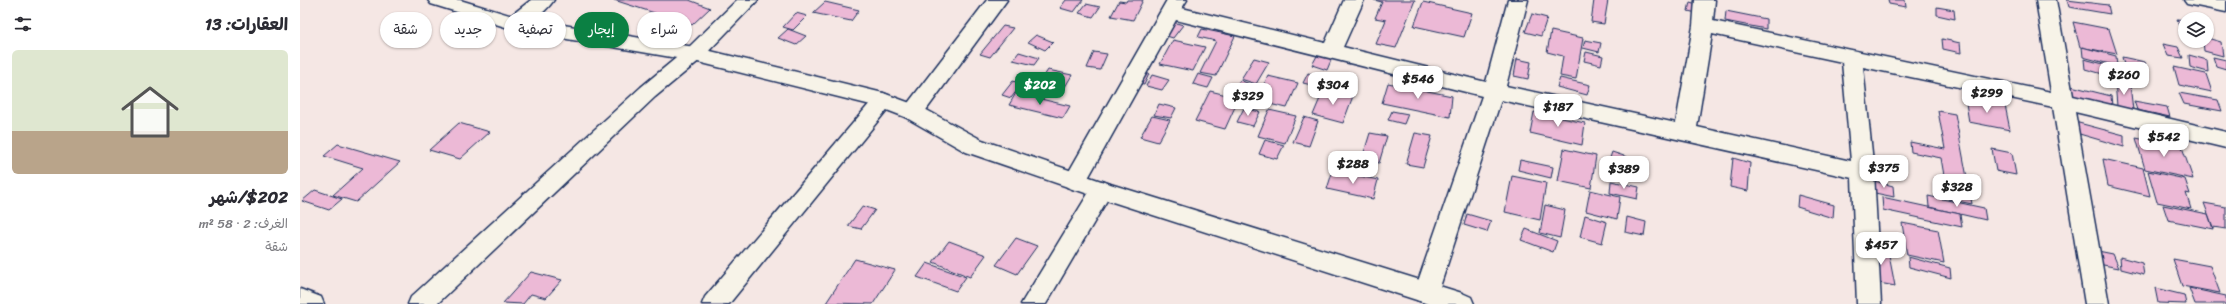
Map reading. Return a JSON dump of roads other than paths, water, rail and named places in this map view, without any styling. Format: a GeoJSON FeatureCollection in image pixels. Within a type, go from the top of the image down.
{"type":"FeatureCollection","features":[{"type":"Feature","properties":{"kind":"street"},"geometry":{"type":"LineString","coordinates":[[438,0],[504,20]]}},
{"type":"Feature","properties":{"kind":"street"},"geometry":{"type":"LineString","coordinates":[[529,12],[544,0]]}},
{"type":"Feature","properties":{"kind":"street"},"geometry":{"type":"LineString","coordinates":[[420,304],[642,98],[694,54],[748,0]]}},
{"type":"Feature","properties":{"kind":"street"},"geometry":{"type":"LineString","coordinates":[[913,112],[997,0]]}},
{"type":"Feature","properties":{"kind":"street"},"geometry":{"type":"LineString","coordinates":[[1332,50],[1354,0]]}},
{"type":"Feature","properties":{"kind":"street"},"geometry":{"type":"LineString","coordinates":[[1426,293],[1494,91],[1518,0]]}},
{"type":"Feature","properties":{"kind":"street"},"geometry":{"type":"LineString","coordinates":[[1685,134],[1706,0]]}},
{"type":"Feature","properties":{"kind":"street"},"geometry":{"type":"LineString","coordinates":[[2046,0],[2097,304]]}},
{"type":"Feature","properties":{"kind":"street"},"geometry":{"type":"LineString","coordinates":[[2194,0],[2226,6]]}},
{"type":"Feature","properties":{"kind":"street"},"geometry":{"type":"LineString","coordinates":[[1075,181],[1173,6],[1332,50],[1494,91],[1864,172]]}},
{"type":"Feature","properties":{"kind":"street"},"geometry":{"type":"LineString","coordinates":[[1703,26],[2064,102],[2226,140]]}},
{"type":"Feature","properties":{"kind":"street"},"geometry":{"type":"LineString","coordinates":[[566,32],[694,54],[883,101],[913,112],[974,146],[1102,190],[1462,304]]}},
{"type":"Feature","properties":{"kind":"street"},"geometry":{"type":"LineString","coordinates":[[1852,58],[1864,172],[1869,304]]}},
{"type":"Feature","properties":{"kind":"street"},"geometry":{"type":"LineString","coordinates":[[714,304],[883,101]]}},
{"type":"Feature","properties":{"kind":"street"},"geometry":{"type":"LineString","coordinates":[[1033,304],[1102,190]]}},
{"type":"Feature","properties":{"kind":"street"},"geometry":{"type":"LineString","coordinates":[[300,299],[312,304]]}}]}
